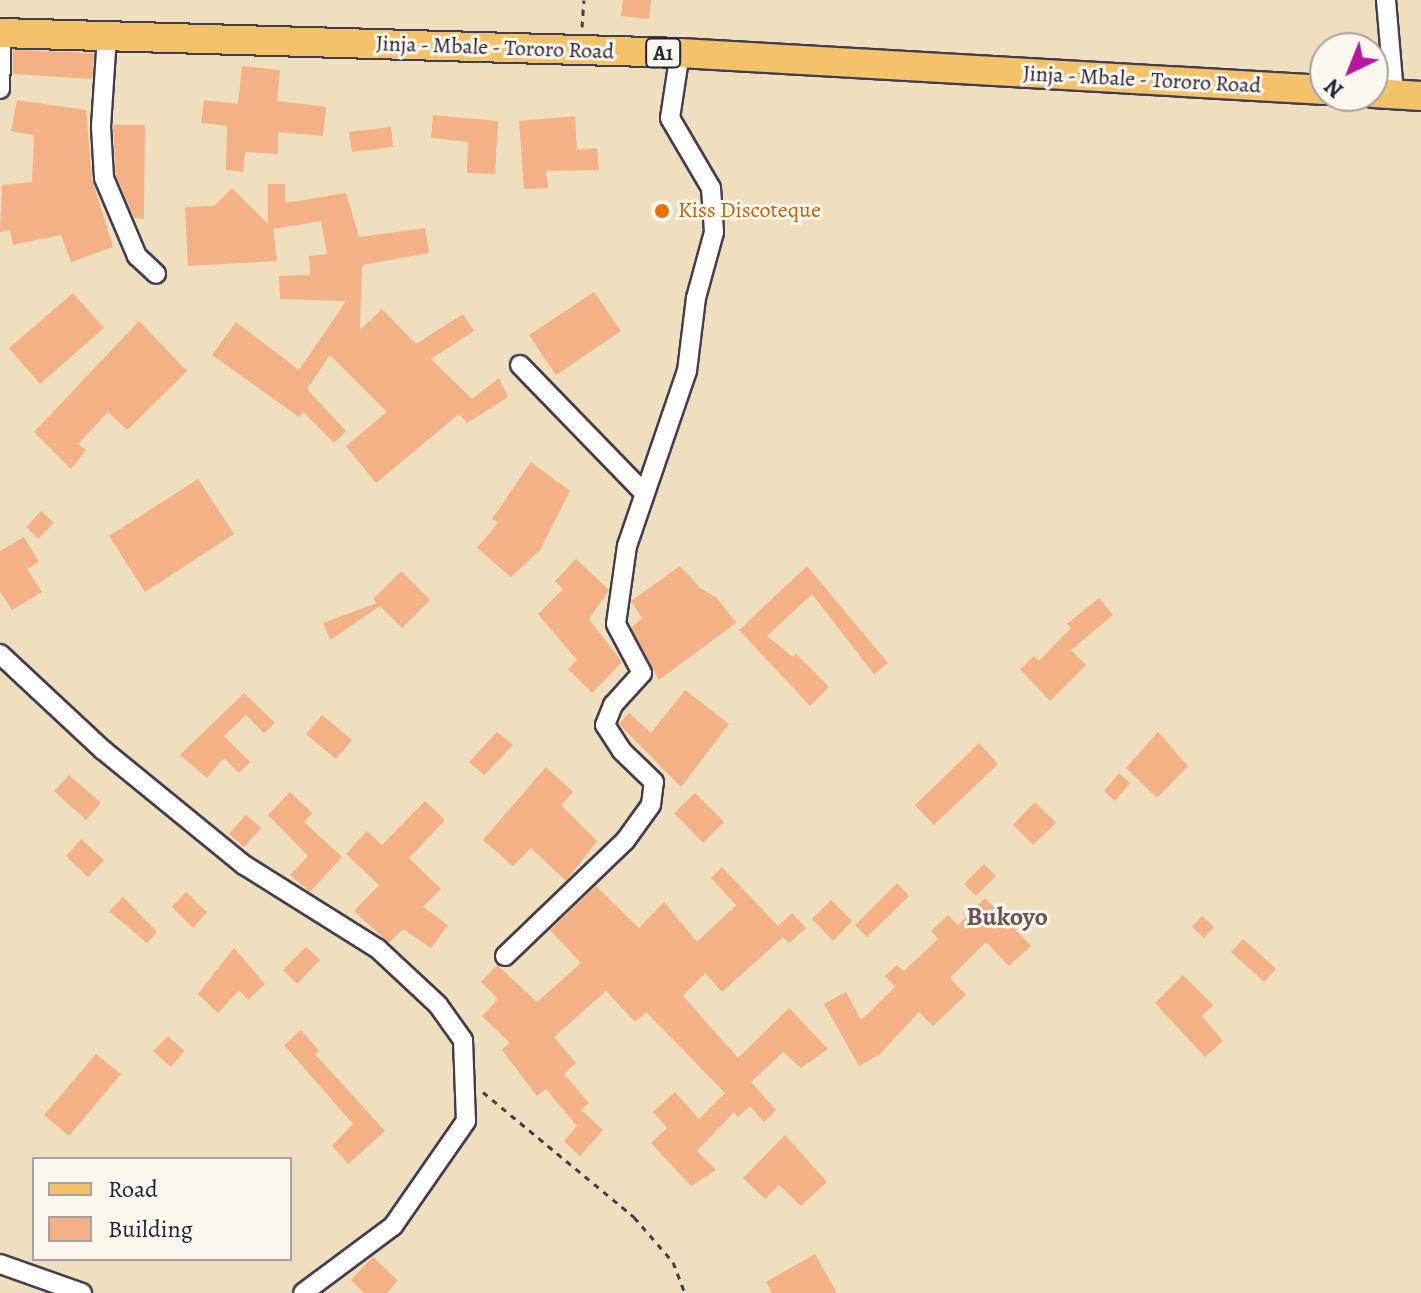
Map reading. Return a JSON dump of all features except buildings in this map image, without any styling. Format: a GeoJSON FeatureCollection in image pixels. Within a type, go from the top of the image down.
{"type":"FeatureCollection","features":[{"type":"Feature","properties":{"kind":"main road","name":"Jinja - Mbale - Tororo Road"},"geometry":{"type":"LineString","coordinates":[[1,33],[680,53],[1309,89]]}},
{"type":"Feature","properties":{"kind":"street"},"geometry":{"type":"LineString","coordinates":[[1386,0],[1396,94]]}},
{"type":"Feature","properties":{"kind":"street"},"geometry":{"type":"LineString","coordinates":[[0,89],[1,33]]}},
{"type":"Feature","properties":{"kind":"street"},"geometry":{"type":"LineString","coordinates":[[107,36],[101,127],[104,178],[137,256],[156,274]]}},
{"type":"Feature","properties":{"kind":"street"},"geometry":{"type":"LineString","coordinates":[[505,956],[625,841],[651,805],[654,782],[622,751],[605,725],[613,705],[642,673],[616,624],[627,546],[687,371],[696,298],[714,232],[711,188],[670,118],[680,53]]}},
{"type":"Feature","properties":{"kind":"street"},"geometry":{"type":"LineString","coordinates":[[520,365],[643,492]]}},
{"type":"Feature","properties":{"kind":"street"},"geometry":{"type":"LineString","coordinates":[[0,654],[103,750],[244,865],[378,949],[438,1005],[463,1040],[466,1121],[393,1226],[303,1293]]}},
{"type":"Feature","properties":{"kind":"street"},"geometry":{"type":"LineString","coordinates":[[0,1264],[82,1293]]}},
{"type":"Feature","properties":{"kind":"path"},"geometry":{"type":"LineString","coordinates":[[464,1077],[634,1217],[673,1262],[685,1293]]}},
{"type":"Feature","properties":{"kind":"place","name":"Kiss Discoteque"},"geometry":{"type":"Point","coordinates":[662,211]}},
{"type":"Feature","properties":{"kind":"district","name":"Bukoyo"},"geometry":{"type":"Point","coordinates":[1007,917]}}]}
